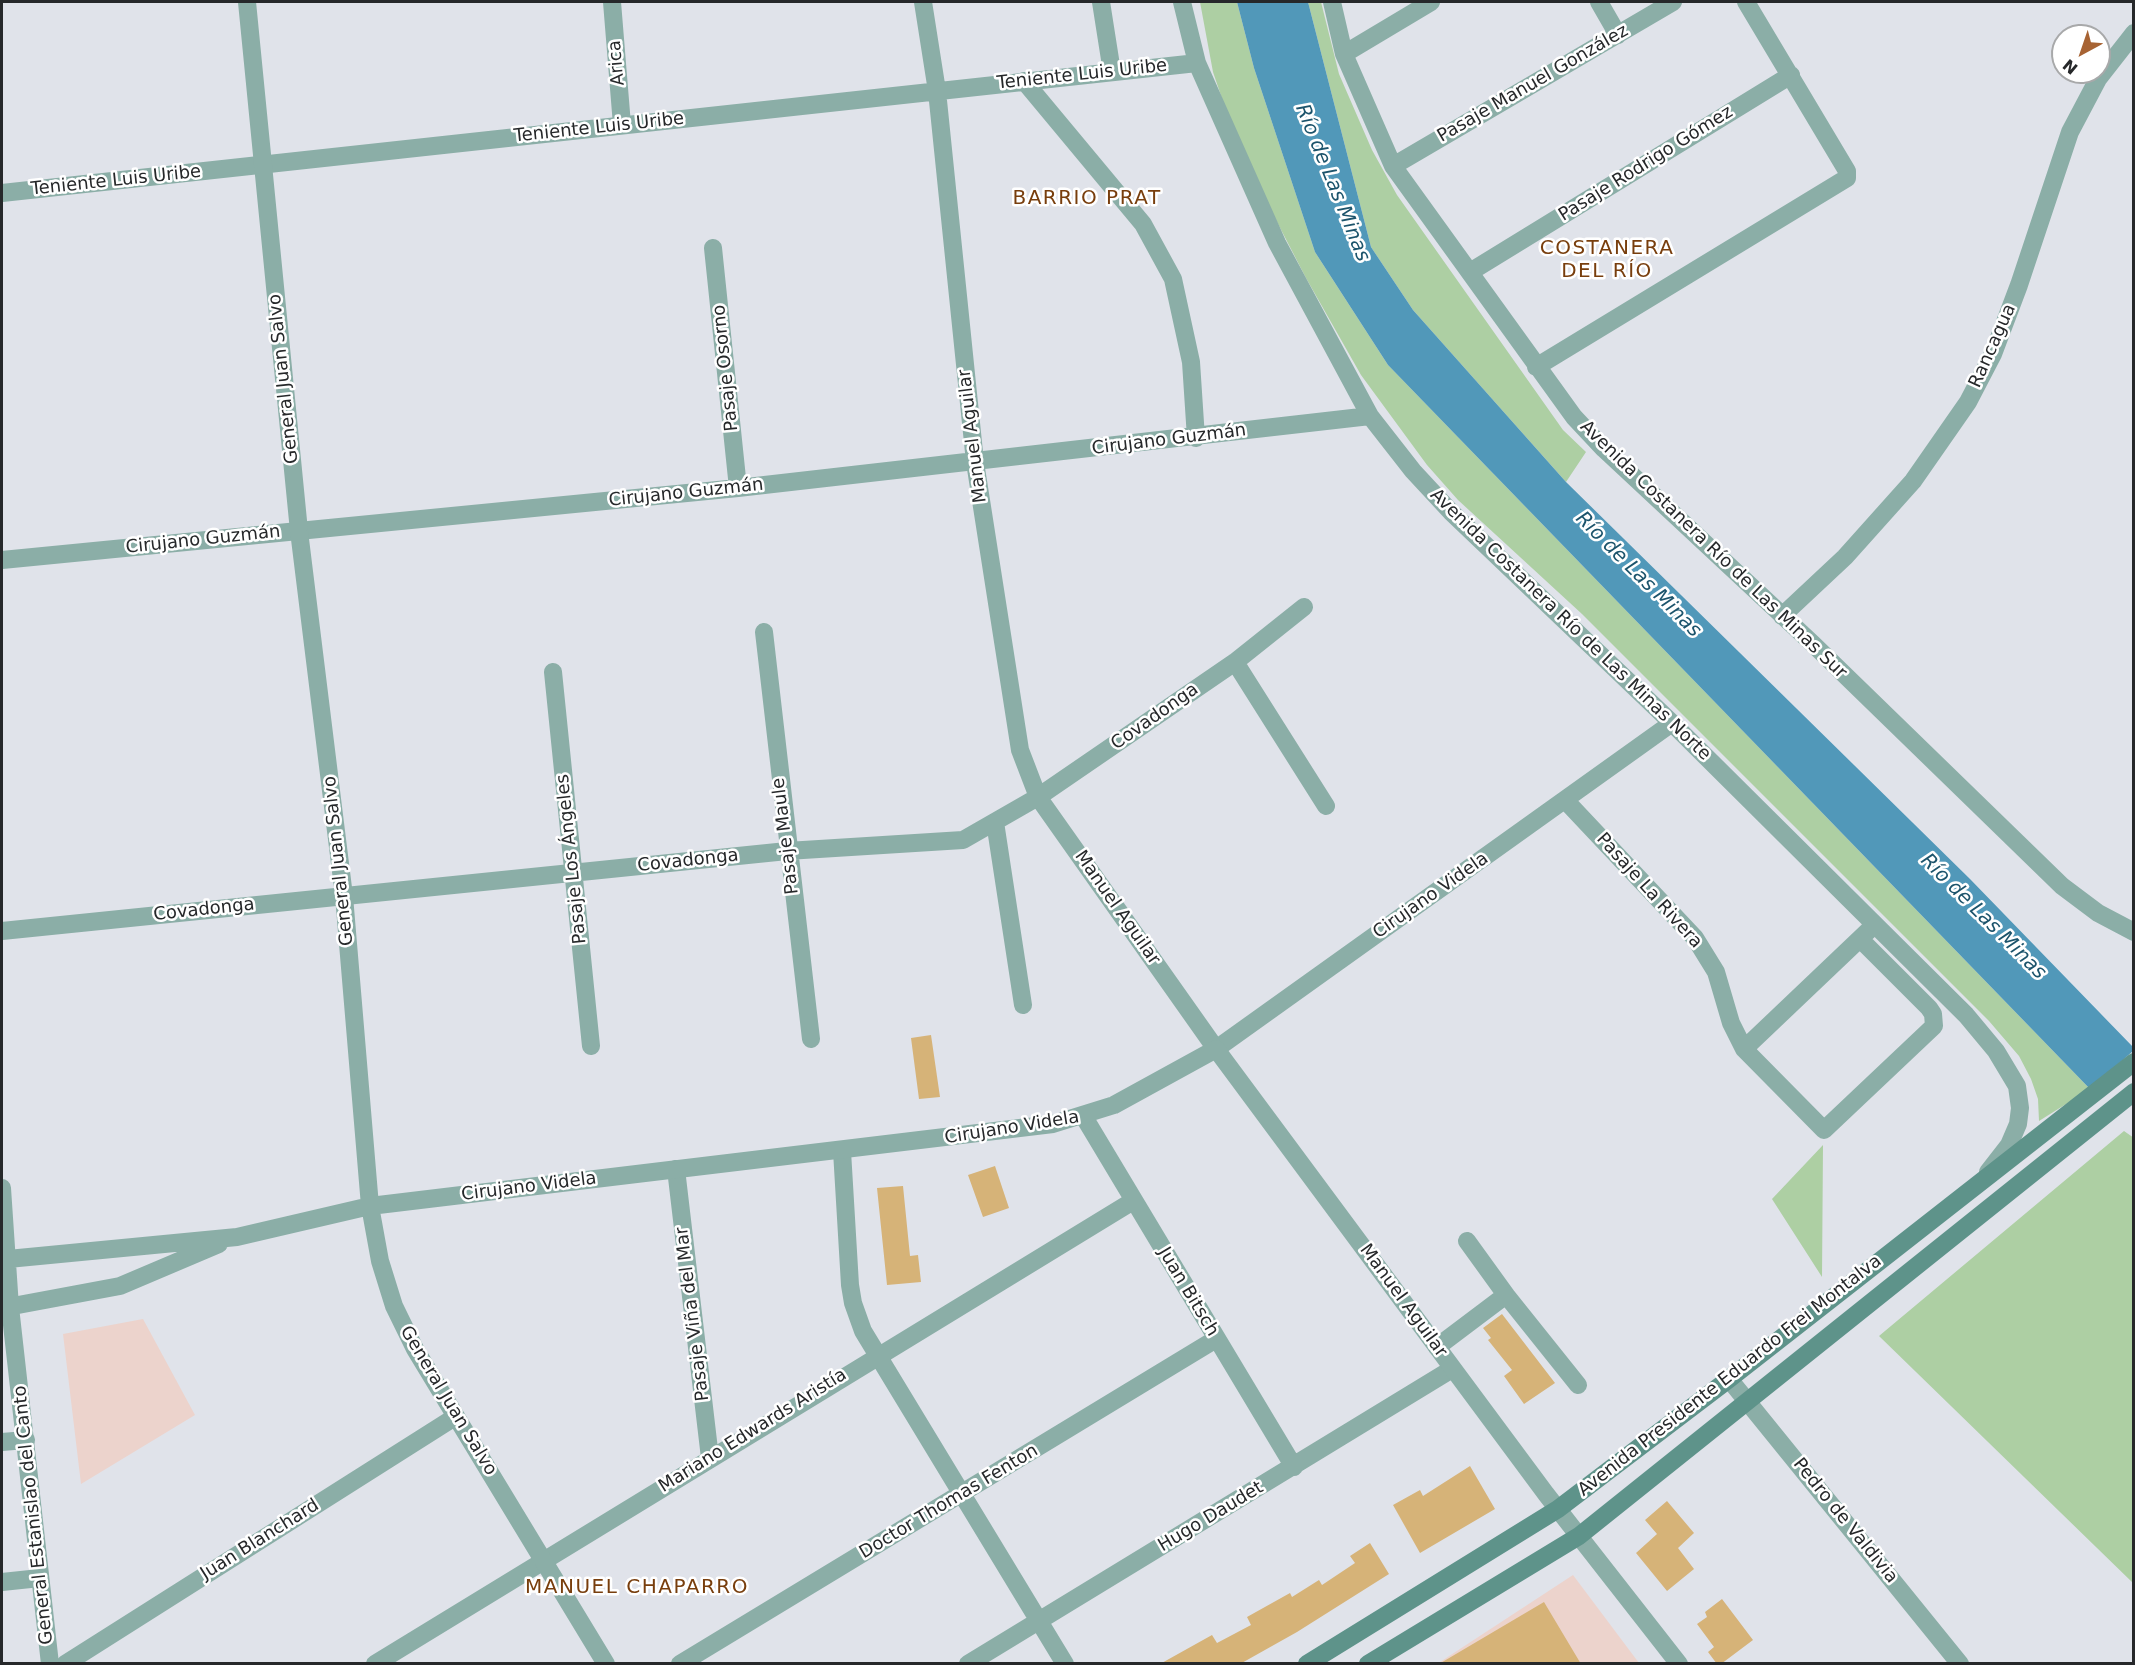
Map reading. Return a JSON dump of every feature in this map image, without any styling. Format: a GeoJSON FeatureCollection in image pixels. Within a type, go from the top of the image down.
{"type":"FeatureCollection","features":[{"type":"Feature","properties":{"kind":"main road","name":"Avenida Presidente Eduardo Frei Montalva"},"geometry":{"type":"LineString","coordinates":[[1307,1664],[1558,1509],[1729,1379],[1983,1177],[2133,1062]]}},
{"type":"Feature","properties":{"kind":"main road","name":"Avenida Presidente Eduardo Frei Montalva"},"geometry":{"type":"LineString","coordinates":[[1368,1664],[1580,1536],[2133,1092]]}},
{"type":"Feature","properties":{"kind":"street","name":"General Juan Salvo"},"geometry":{"type":"LineString","coordinates":[[246,2],[298,531],[344,896],[370,1206],[381,1261],[394,1306],[415,1349],[606,1664]]}},
{"type":"Feature","properties":{"kind":"street","name":"Arica"},"geometry":{"type":"LineString","coordinates":[[612,2],[622,125]]}},
{"type":"Feature","properties":{"kind":"street","name":"Manuel Aguilar"},"geometry":{"type":"LineString","coordinates":[[923,2],[937,91],[975,462],[1020,750],[1038,797],[1216,1049],[1452,1369],[1679,1664]]}},
{"type":"Feature","properties":{"kind":"street"},"geometry":{"type":"LineString","coordinates":[[1101,2],[1112,72]]}},
{"type":"Feature","properties":{"kind":"street","name":"Avenida Costanera Río de Las Minas Norte"},"geometry":{"type":"LineString","coordinates":[[1182,2],[1197,63],[1277,243],[1370,416],[1413,471],[1451,512],[1672,723],[1966,1015],[1996,1051],[2017,1086],[2020,1101],[2018,1124],[2009,1145],[1983,1177]]}},
{"type":"Feature","properties":{"kind":"street","name":"Avenida Costanera Río de Las Minas Sur"},"geometry":{"type":"LineString","coordinates":[[1332,2],[1344,54],[1393,166],[1574,417],[1604,449],[1782,616],[2062,886],[2098,913],[2133,932]]}},
{"type":"Feature","properties":{"kind":"street"},"geometry":{"type":"LineString","coordinates":[[1344,54],[1431,2]]}},
{"type":"Feature","properties":{"kind":"street"},"geometry":{"type":"LineString","coordinates":[[1599,2],[1618,35]]}},
{"type":"Feature","properties":{"kind":"street","name":"Pasaje Manuel González"},"geometry":{"type":"LineString","coordinates":[[1393,166],[1673,2]]}},
{"type":"Feature","properties":{"kind":"street"},"geometry":{"type":"LineString","coordinates":[[1536,367],[1846,178],[1847,171],[1746,2]]}},
{"type":"Feature","properties":{"kind":"street","name":"Rancagua"},"geometry":{"type":"LineString","coordinates":[[1782,616],[1845,557],[1913,481],[1968,402],[1997,344],[2070,132],[2098,79],[2133,33]]}},
{"type":"Feature","properties":{"kind":"street","name":"Teniente Luis Uribe"},"geometry":{"type":"LineString","coordinates":[[2,193],[1197,63]]}},
{"type":"Feature","properties":{"kind":"street","name":"Pasaje Rodrigo Gómez"},"geometry":{"type":"LineString","coordinates":[[1470,272],[1791,75]]}},
{"type":"Feature","properties":{"kind":"street"},"geometry":{"type":"LineString","coordinates":[[1024,81],[1143,224],[1173,279],[1191,362],[1196,438]]}},
{"type":"Feature","properties":{"kind":"street","name":"Pasaje Osorno"},"geometry":{"type":"LineString","coordinates":[[713,248],[738,488]]}},
{"type":"Feature","properties":{"kind":"street","name":"Cirujano Guzmán"},"geometry":{"type":"LineString","coordinates":[[2,560],[738,488],[1196,438],[1370,416]]}},
{"type":"Feature","properties":{"kind":"street","name":"Covadonga"},"geometry":{"type":"LineString","coordinates":[[2,931],[787,851],[963,840],[1038,797],[1235,662],[1304,608]]}},
{"type":"Feature","properties":{"kind":"street","name":"Pasaje Maule"},"geometry":{"type":"LineString","coordinates":[[764,632],[787,851],[811,1039]]}},
{"type":"Feature","properties":{"kind":"street"},"geometry":{"type":"LineString","coordinates":[[1235,662],[1326,806]]}},
{"type":"Feature","properties":{"kind":"street","name":"Pasaje Los Ángeles"},"geometry":{"type":"LineString","coordinates":[[553,672],[591,1046]]}},
{"type":"Feature","properties":{"kind":"street","name":"Cirujano Videla"},"geometry":{"type":"LineString","coordinates":[[8,1259],[237,1237],[370,1206],[1031,1128],[1084,1117],[1114,1105],[1216,1049],[1566,801],[1672,723]]}},
{"type":"Feature","properties":{"kind":"street","name":"Pasaje La Rivera"},"geometry":{"type":"LineString","coordinates":[[1566,801],[1703,950],[1716,972],[1731,1023],[1744,1049],[1824,1130],[1934,1026],[1933,1014],[1929,1008],[1860,939]]}},
{"type":"Feature","properties":{"kind":"street"},"geometry":{"type":"LineString","coordinates":[[995,822],[1023,1005]]}},
{"type":"Feature","properties":{"kind":"street"},"geometry":{"type":"LineString","coordinates":[[1744,1049],[1874,926]]}},
{"type":"Feature","properties":{"kind":"street","name":"Juan Bitsch"},"geometry":{"type":"LineString","coordinates":[[1084,1117],[1294,1467]]}},
{"type":"Feature","properties":{"kind":"street"},"geometry":{"type":"LineString","coordinates":[[842,1151],[853,1303],[863,1331],[1065,1664]]}},
{"type":"Feature","properties":{"kind":"street","name":"Pasaje Viña del Mar"},"geometry":{"type":"LineString","coordinates":[[676,1169],[710,1458]]}},
{"type":"Feature","properties":{"kind":"street","name":"General Estanislao del Canto"},"geometry":{"type":"LineString","coordinates":[[2,1188],[8,1259],[6,1308],[26,1440],[50,1664]]}},
{"type":"Feature","properties":{"kind":"street","name":"Mariano Edwards Aristía"},"geometry":{"type":"LineString","coordinates":[[375,1664],[878,1354],[1133,1201]]}},
{"type":"Feature","properties":{"kind":"street","name":"Cirujano Videla"},"geometry":{"type":"LineString","coordinates":[[6,1308],[120,1286],[237,1237]]}},
{"type":"Feature","properties":{"kind":"street"},"geometry":{"type":"LineString","coordinates":[[1467,1241],[1506,1295],[1578,1385]]}},
{"type":"Feature","properties":{"kind":"street"},"geometry":{"type":"LineString","coordinates":[[1437,1347],[1506,1295]]}},
{"type":"Feature","properties":{"kind":"street","name":"Doctor Thomas Fenton"},"geometry":{"type":"LineString","coordinates":[[680,1664],[963,1495],[1216,1339]]}},
{"type":"Feature","properties":{"kind":"street","name":"Hugo Daudet"},"geometry":{"type":"LineString","coordinates":[[968,1664],[1452,1369]]}},
{"type":"Feature","properties":{"kind":"street","name":"Pedro de Valdivia"},"geometry":{"type":"LineString","coordinates":[[1729,1379],[1960,1664]]}},
{"type":"Feature","properties":{"kind":"street","name":"Juan Blanchard"},"geometry":{"type":"LineString","coordinates":[[64,1664],[455,1417]]}},
{"type":"Feature","properties":{"kind":"street"},"geometry":{"type":"LineString","coordinates":[[2,1442],[26,1440]]}},
{"type":"Feature","properties":{"kind":"street"},"geometry":{"type":"LineString","coordinates":[[2,1582],[40,1578]]}},
{"type":"Feature","properties":{"kind":"shaded area"},"geometry":{"type":"Polygon","coordinates":[[[143,1319],[195,1415],[81,1484],[63,1334],[143,1319]]]}},
{"type":"Feature","properties":{"kind":"shaded area"},"geometry":{"type":"Polygon","coordinates":[[[1573,1575],[1639,1663],[1437,1664],[1573,1575]]]}},
{"type":"Feature","properties":{"kind":"green space"},"geometry":{"type":"Polygon","coordinates":[[[1200,2],[1237,2],[1254,68],[1315,252],[1388,365],[2090,1089],[2039,1121],[2038,1099],[2031,1079],[2019,1056],[1989,1021],[1582,614],[1458,500],[1427,465],[1361,375],[1306,278],[1261,191],[1231,125],[1213,72],[1200,2]]]}},
{"type":"Feature","properties":{"kind":"green space"},"geometry":{"type":"Polygon","coordinates":[[[1308,2],[1321,2],[1339,74],[1372,150],[1397,195],[1563,430],[1586,452],[1566,482],[1413,310],[1371,247],[1308,2]]]}},
{"type":"Feature","properties":{"kind":"green space"},"geometry":{"type":"Polygon","coordinates":[[[2124,1131],[2134,1138],[2133,1583],[1879,1336],[2124,1131]]]}},
{"type":"Feature","properties":{"kind":"green space"},"geometry":{"type":"Polygon","coordinates":[[[1823,1145],[1822,1277],[1772,1199],[1823,1145]]]}},
{"type":"Feature","properties":{"kind":"water","name":"Río de Las Minas"},"geometry":{"type":"Polygon","coordinates":[[[1237,2],[1308,2],[1371,247],[1413,310],[1566,482],[1970,879],[2133,1047],[2133,1051],[2090,1089],[1388,365],[1315,252],[1254,68],[1237,2]]]}},
{"type":"Feature","properties":{"kind":"building"},"geometry":{"type":"Polygon","coordinates":[[[931,1035],[940,1097],[919,1099],[911,1038],[931,1035]]]}},
{"type":"Feature","properties":{"kind":"building"},"geometry":{"type":"Polygon","coordinates":[[[995,1166],[1009,1208],[983,1217],[968,1175],[995,1166]]]}},
{"type":"Feature","properties":{"kind":"building"},"geometry":{"type":"Polygon","coordinates":[[[903,1186],[910,1256],[918,1255],[921,1282],[887,1285],[877,1188],[903,1186]]]}},
{"type":"Feature","properties":{"kind":"building"},"geometry":{"type":"Polygon","coordinates":[[[1502,1314],[1555,1383],[1524,1404],[1504,1376],[1512,1370],[1488,1340],[1491,1338],[1483,1328],[1502,1314]]]}},
{"type":"Feature","properties":{"kind":"building"},"geometry":{"type":"Polygon","coordinates":[[[1470,1466],[1495,1509],[1420,1553],[1393,1505],[1420,1490],[1423,1496],[1470,1466]]]}},
{"type":"Feature","properties":{"kind":"building"},"geometry":{"type":"Polygon","coordinates":[[[1667,1501],[1694,1533],[1678,1548],[1694,1569],[1667,1591],[1636,1553],[1657,1534],[1645,1520],[1667,1501]]]}},
{"type":"Feature","properties":{"kind":"building"},"geometry":{"type":"Polygon","coordinates":[[[1370,1543],[1389,1574],[1297,1632],[1240,1664],[1160,1664],[1212,1635],[1217,1643],[1251,1625],[1247,1617],[1290,1593],[1292,1597],[1319,1580],[1322,1585],[1355,1563],[1350,1556],[1370,1543]]]}},
{"type":"Feature","properties":{"kind":"building"},"geometry":{"type":"Polygon","coordinates":[[[1722,1599],[1753,1640],[1721,1664],[1717,1664],[1708,1652],[1714,1647],[1697,1624],[1707,1617],[1705,1612],[1722,1599]]]}},
{"type":"Feature","properties":{"kind":"building"},"geometry":{"type":"Polygon","coordinates":[[[1544,1602],[1581,1664],[1439,1664],[1544,1602]]]}},
{"type":"Feature","properties":{"kind":"district","name":"BARRIO PRAT"},"geometry":{"type":"Point","coordinates":[1087,199]}},
{"type":"Feature","properties":{"kind":"district","name":"COSTANERA DEL RÍO"},"geometry":{"type":"Point","coordinates":[1607,260]}},
{"type":"Feature","properties":{"kind":"district","name":"MANUEL CHAPARRO"},"geometry":{"type":"Point","coordinates":[637,1588]}}]}
